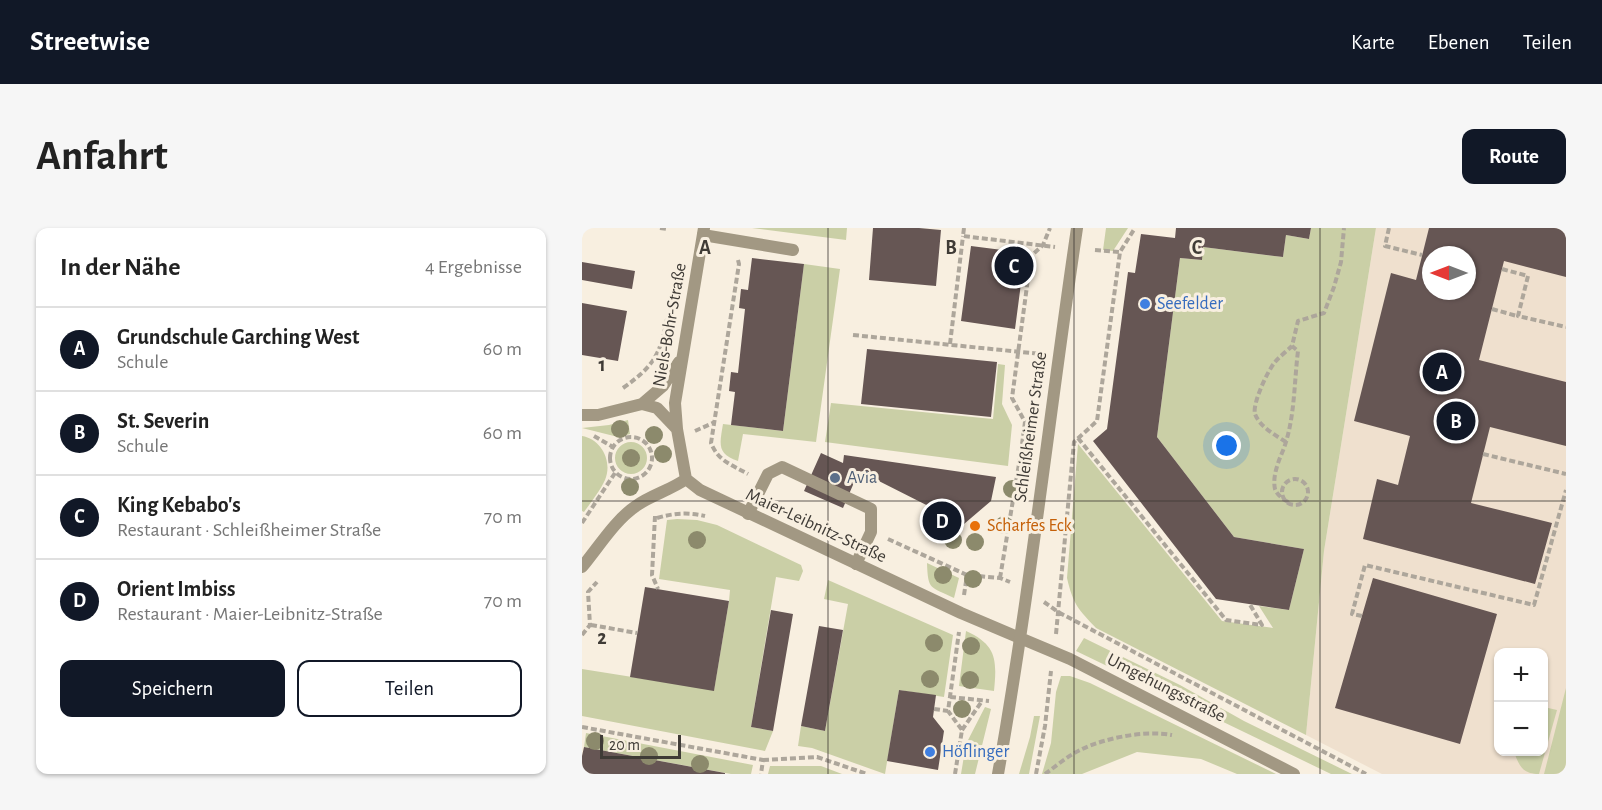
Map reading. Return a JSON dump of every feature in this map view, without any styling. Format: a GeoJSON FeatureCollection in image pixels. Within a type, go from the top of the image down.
{"type":"FeatureCollection","features":[{"type":"Feature","properties":{"kind":"street","name":"Schleißheimer Straße"},"geometry":{"type":"LineString","coordinates":[[998,774],[1020,638],[1077,228]]}},
{"type":"Feature","properties":{"kind":"street"},"geometry":{"type":"LineString","coordinates":[[704,232],[735,241],[793,250]]}},
{"type":"Feature","properties":{"kind":"street","name":"Niels-Bohr-Straße"},"geometry":{"type":"LineString","coordinates":[[676,429],[675,404],[681,359],[704,232]]}},
{"type":"Feature","properties":{"kind":"street"},"geometry":{"type":"LineString","coordinates":[[582,415],[598,416],[642,404],[663,386],[681,359]]}},
{"type":"Feature","properties":{"kind":"street"},"geometry":{"type":"LineString","coordinates":[[582,567],[618,523],[636,506],[686,479],[676,429],[657,408],[642,404]]}},
{"type":"Feature","properties":{"kind":"street"},"geometry":{"type":"LineString","coordinates":[[748,514],[768,474],[782,467],[871,509],[872,532],[856,564]]}},
{"type":"Feature","properties":{"kind":"street","name":"Maier-Leibnitz-Straße"},"geometry":{"type":"LineString","coordinates":[[686,479],[700,490],[748,514],[1020,638]]}},
{"type":"Feature","properties":{"kind":"street","name":"Umgehungsstraße"},"geometry":{"type":"LineString","coordinates":[[1020,638],[1070,659],[1294,774]]}},
{"type":"Feature","properties":{"kind":"path"},"geometry":{"type":"LineString","coordinates":[[660,228],[668,229]]}},
{"type":"Feature","properties":{"kind":"path"},"geometry":{"type":"LineString","coordinates":[[950,344],[964,228]]}},
{"type":"Feature","properties":{"kind":"path"},"geometry":{"type":"LineString","coordinates":[[1000,578],[1025,422],[1012,398],[1031,256],[1043,245],[1050,228]]}},
{"type":"Feature","properties":{"kind":"path"},"geometry":{"type":"LineString","coordinates":[[1036,774],[1045,726],[1074,442],[1097,422],[1120,252],[1135,228]]}},
{"type":"Feature","properties":{"kind":"path"},"geometry":{"type":"LineString","coordinates":[[1286,442],[1259,421],[1254,411],[1274,364],[1292,346],[1298,321],[1324,313],[1341,261],[1344,228]]}},
{"type":"Feature","properties":{"kind":"path"},"geometry":{"type":"LineString","coordinates":[[1389,228],[1385,246],[1422,255]]}},
{"type":"Feature","properties":{"kind":"path"},"geometry":{"type":"LineString","coordinates":[[963,236],[1074,250]]}},
{"type":"Feature","properties":{"kind":"path"},"geometry":{"type":"LineString","coordinates":[[715,422],[739,264],[735,241]]}},
{"type":"Feature","properties":{"kind":"path"},"geometry":{"type":"LineString","coordinates":[[1095,250],[1120,252]]}},
{"type":"Feature","properties":{"kind":"path"},"geometry":{"type":"LineString","coordinates":[[1502,269],[1528,276],[1518,316]]}},
{"type":"Feature","properties":{"kind":"path"},"geometry":{"type":"LineString","coordinates":[[1492,309],[1566,327]]}},
{"type":"Feature","properties":{"kind":"path"},"geometry":{"type":"LineString","coordinates":[[621,389],[640,375],[662,345],[668,310]]}},
{"type":"Feature","properties":{"kind":"path"},"geometry":{"type":"LineString","coordinates":[[853,335],[1059,356]]}},
{"type":"Feature","properties":{"kind":"path"},"geometry":{"type":"LineString","coordinates":[[1288,502],[1283,495],[1285,485],[1293,480],[1305,483],[1308,491],[1306,499],[1296,505],[1288,502],[1277,493],[1275,487],[1276,469],[1286,442],[1292,415],[1298,351],[1292,346]]}},
{"type":"Feature","properties":{"kind":"path"},"geometry":{"type":"LineString","coordinates":[[589,433],[613,447]]}},
{"type":"Feature","properties":{"kind":"path"},"geometry":{"type":"LineString","coordinates":[[630,436],[644,440],[652,452],[653,459],[647,473],[634,479],[627,479],[615,473],[610,453],[618,441],[630,436]]}},
{"type":"Feature","properties":{"kind":"path"},"geometry":{"type":"LineString","coordinates":[[1078,438],[1226,620],[1262,625],[1249,603]]}},
{"type":"Feature","properties":{"kind":"path"},"geometry":{"type":"LineString","coordinates":[[1483,454],[1566,474]]}},
{"type":"Feature","properties":{"kind":"path"},"geometry":{"type":"LineString","coordinates":[[582,523],[615,473]]}},
{"type":"Feature","properties":{"kind":"path"},"geometry":{"type":"LineString","coordinates":[[647,473],[653,496],[655,519],[652,574],[658,589]]}},
{"type":"Feature","properties":{"kind":"path"},"geometry":{"type":"LineString","coordinates":[[1362,616],[1352,614],[1365,565],[1534,605],[1566,490]]}},
{"type":"Feature","properties":{"kind":"path"},"geometry":{"type":"LineString","coordinates":[[646,525],[655,519],[671,514],[689,513],[713,519]]}},
{"type":"Feature","properties":{"kind":"path"},"geometry":{"type":"LineString","coordinates":[[582,635],[591,625],[588,592],[602,575]]}},
{"type":"Feature","properties":{"kind":"path"},"geometry":{"type":"LineString","coordinates":[[962,730],[948,711],[967,575]]}},
{"type":"Feature","properties":{"kind":"path"},"geometry":{"type":"LineString","coordinates":[[1058,612],[1366,774]]}},
{"type":"Feature","properties":{"kind":"path"},"geometry":{"type":"LineString","coordinates":[[591,625],[637,633]]}},
{"type":"Feature","properties":{"kind":"path"},"geometry":{"type":"LineString","coordinates":[[950,697],[989,701]]}},
{"type":"Feature","properties":{"kind":"path"},"geometry":{"type":"LineString","coordinates":[[956,774],[962,730],[982,701]]}},
{"type":"Feature","properties":{"kind":"path"},"geometry":{"type":"LineString","coordinates":[[934,709],[948,711]]}},
{"type":"Feature","properties":{"kind":"path"},"geometry":{"type":"LineString","coordinates":[[582,727],[763,760],[817,757],[867,774]]}},
{"type":"Feature","properties":{"kind":"path"},"geometry":{"type":"LineString","coordinates":[[1045,774],[1079,750],[1120,736],[1165,733],[1175,735]]}},
{"type":"Feature","properties":{"kind":"path"},"geometry":{"type":"LineString","coordinates":[[761,774],[763,760]]}},
{"type":"Feature","properties":{"kind":"shaded area"},"geometry":{"type":"Polygon","coordinates":[[[1376,228],[1566,228],[1566,774],[1382,774],[1306,735],[1324,551],[1376,228]]]}},
{"type":"Feature","properties":{"kind":"green space"},"geometry":{"type":"Polygon","coordinates":[[[752,228],[847,228],[846,240],[752,228]]]}},
{"type":"Feature","properties":{"kind":"green space"},"geometry":{"type":"Polygon","coordinates":[[[1106,228],[1128,228],[1113,251],[1103,250],[1106,228]]]}},
{"type":"Feature","properties":{"kind":"green space"},"geometry":{"type":"Polygon","coordinates":[[[1311,228],[1376,228],[1324,551],[1306,735],[1096,628],[1077,606],[1067,578],[1078,444],[1222,621],[1273,628],[1259,606],[1289,610],[1304,549],[1234,537],[1157,437],[1180,258],[1201,260],[1203,247],[1283,257],[1286,235],[1309,239],[1311,228]]]}},
{"type":"Feature","properties":{"kind":"green space"},"geometry":{"type":"Polygon","coordinates":[[[804,264],[840,269],[816,442],[743,434],[738,461],[726,455],[721,447],[723,424],[783,431],[804,264]]]}},
{"type":"Feature","properties":{"kind":"green space"},"geometry":{"type":"Polygon","coordinates":[[[998,364],[1005,365],[1002,404],[1012,425],[1008,466],[825,442],[831,403],[993,419],[998,364]]]}},
{"type":"Feature","properties":{"kind":"green space"},"geometry":{"type":"Polygon","coordinates":[[[628,420],[630,434],[618,437],[582,428],[609,425],[628,420]]]}},
{"type":"Feature","properties":{"kind":"green space"},"geometry":{"type":"Polygon","coordinates":[[[582,436],[595,441],[600,446],[607,466],[603,484],[584,512],[582,511],[582,436]]]}},
{"type":"Feature","properties":{"kind":"green space"},"geometry":{"type":"Polygon","coordinates":[[[631,442],[642,447],[647,458],[642,469],[631,474],[620,469],[615,458],[620,447],[631,442]]]}},
{"type":"Feature","properties":{"kind":"green space"},"geometry":{"type":"Polygon","coordinates":[[[667,520],[697,520],[717,525],[801,565],[803,571],[799,581],[776,577],[751,727],[773,731],[765,751],[582,716],[582,669],[714,690],[730,590],[659,579],[667,520]]]}},
{"type":"Feature","properties":{"kind":"green space"},"geometry":{"type":"Polygon","coordinates":[[[927,563],[959,578],[954,598],[932,586],[928,579],[927,563]]]}},
{"type":"Feature","properties":{"kind":"green space"},"geometry":{"type":"Polygon","coordinates":[[[828,580],[953,635],[944,697],[899,690],[885,774],[812,748],[798,746],[801,726],[825,731],[848,604],[824,599],[828,580]]]}},
{"type":"Feature","properties":{"kind":"green space"},"geometry":{"type":"Polygon","coordinates":[[[966,631],[984,642],[993,655],[995,662],[994,691],[959,686],[966,631]]]}},
{"type":"Feature","properties":{"kind":"green space"},"geometry":{"type":"Polygon","coordinates":[[[1084,638],[1352,774],[1331,774],[1076,651],[1084,638]]]}},
{"type":"Feature","properties":{"kind":"green space"},"geometry":{"type":"Polygon","coordinates":[[[1061,676],[1070,676],[1090,683],[1276,774],[1237,774],[1201,759],[1137,752],[1082,774],[1042,774],[1051,743],[1056,692],[1061,676]]]}},
{"type":"Feature","properties":{"kind":"green space"},"geometry":{"type":"Polygon","coordinates":[[[1566,688],[1566,774],[1544,774],[1566,688]]]}},
{"type":"Feature","properties":{"kind":"green space"},"geometry":{"type":"Polygon","coordinates":[[[985,707],[991,709],[975,774],[961,774],[966,744],[985,707]]]}},
{"type":"Feature","properties":{"kind":"green space"},"geometry":{"type":"Polygon","coordinates":[[[1548,708],[1557,710],[1548,742],[1548,708]]]}},
{"type":"Feature","properties":{"kind":"green space"},"geometry":{"type":"Polygon","coordinates":[[[1034,716],[1040,716],[1029,774],[1019,774],[1030,737],[1034,716]]]}},
{"type":"Feature","properties":{"kind":"green space"},"geometry":{"type":"Polygon","coordinates":[[[586,733],[753,765],[751,774],[731,774],[584,747],[586,733]]]}},
{"type":"Feature","properties":{"kind":"green space"},"geometry":{"type":"Polygon","coordinates":[[[1516,756],[1544,756],[1539,774],[1525,770],[1516,756]]]}},
{"type":"Feature","properties":{"kind":"green space"},"geometry":{"type":"Polygon","coordinates":[[[770,766],[821,766],[842,774],[768,774],[770,766]]]}},
{"type":"Feature","properties":{"kind":"building"},"geometry":{"type":"Polygon","coordinates":[[[873,228],[941,230],[936,286],[869,280],[873,228]]]}},
{"type":"Feature","properties":{"kind":"building"},"geometry":{"type":"Polygon","coordinates":[[[1176,228],[1311,228],[1309,239],[1286,235],[1283,257],[1203,247],[1202,260],[1180,258],[1157,437],[1234,537],[1304,549],[1289,610],[1216,599],[1093,441],[1107,429],[1128,272],[1135,273],[1141,234],[1175,238],[1176,228]]]}},
{"type":"Feature","properties":{"kind":"building"},"geometry":{"type":"Polygon","coordinates":[[[1429,228],[1566,228],[1566,277],[1504,261],[1479,360],[1566,382],[1566,446],[1490,427],[1471,503],[1552,523],[1535,584],[1363,539],[1377,479],[1398,485],[1410,436],[1354,421],[1391,273],[1416,280],[1422,256],[1422,300],[1476,300],[1476,246],[1424,246],[1429,228]]]}},
{"type":"Feature","properties":{"kind":"building"},"geometry":{"type":"Polygon","coordinates":[[[971,246],[1025,253],[1015,329],[961,321],[971,246]]]}},
{"type":"Feature","properties":{"kind":"building"},"geometry":{"type":"Polygon","coordinates":[[[752,258],[804,264],[783,431],[731,425],[735,392],[729,391],[731,372],[738,373],[745,309],[739,308],[741,289],[748,290],[752,258]]]}},
{"type":"Feature","properties":{"kind":"building"},"geometry":{"type":"Polygon","coordinates":[[[582,262],[635,271],[632,289],[582,280],[582,262]]]}},
{"type":"Feature","properties":{"kind":"building"},"geometry":{"type":"Polygon","coordinates":[[[582,303],[627,311],[618,361],[582,355],[582,303]]]}},
{"type":"Feature","properties":{"kind":"building"},"geometry":{"type":"Polygon","coordinates":[[[867,349],[997,362],[991,417],[861,404],[867,349]]]}},
{"type":"Feature","properties":{"kind":"building"},"geometry":{"type":"Polygon","coordinates":[[[821,453],[843,463],[844,455],[996,477],[991,501],[964,524],[859,471],[843,508],[804,491],[821,453]]]}},
{"type":"Feature","properties":{"kind":"building"},"geometry":{"type":"Polygon","coordinates":[[[1373,578],[1497,614],[1460,744],[1335,708],[1373,578]]]}},
{"type":"Feature","properties":{"kind":"building"},"geometry":{"type":"Polygon","coordinates":[[[645,587],[729,601],[714,691],[630,677],[645,587]]]}},
{"type":"Feature","properties":{"kind":"building"},"geometry":{"type":"Polygon","coordinates":[[[771,610],[793,614],[773,731],[751,727],[771,610]]]}},
{"type":"Feature","properties":{"kind":"building"},"geometry":{"type":"Polygon","coordinates":[[[819,626],[843,630],[825,731],[801,726],[819,626]]]}},
{"type":"Feature","properties":{"kind":"building"},"geometry":{"type":"Polygon","coordinates":[[[899,690],[936,695],[933,717],[944,731],[938,770],[887,761],[899,690]]]}},
{"type":"Feature","properties":{"kind":"building"},"geometry":{"type":"Polygon","coordinates":[[[584,747],[725,773],[725,774],[582,774],[584,747]]]}},
{"type":"Feature","properties":{"kind":"place","name":"King Kebabo's"},"geometry":{"type":"Point","coordinates":[1014,266]}},
{"type":"Feature","properties":{"kind":"place","name":"Seefelder"},"geometry":{"type":"Point","coordinates":[1145,304]}},
{"type":"Feature","properties":{"kind":"place","name":"Grundschule Garching West"},"geometry":{"type":"Point","coordinates":[1442,372]}},
{"type":"Feature","properties":{"kind":"place","name":"St. Severin"},"geometry":{"type":"Point","coordinates":[1456,421]}},
{"type":"Feature","properties":{"kind":"place","name":"Avia"},"geometry":{"type":"Point","coordinates":[835,478]}},
{"type":"Feature","properties":{"kind":"place","name":"Orient Imbiss"},"geometry":{"type":"Point","coordinates":[942,521]}},
{"type":"Feature","properties":{"kind":"place","name":"Scharfes Eck"},"geometry":{"type":"Point","coordinates":[975,526]}},
{"type":"Feature","properties":{"kind":"place","name":"Höflinger"},"geometry":{"type":"Point","coordinates":[930,752]}}]}
